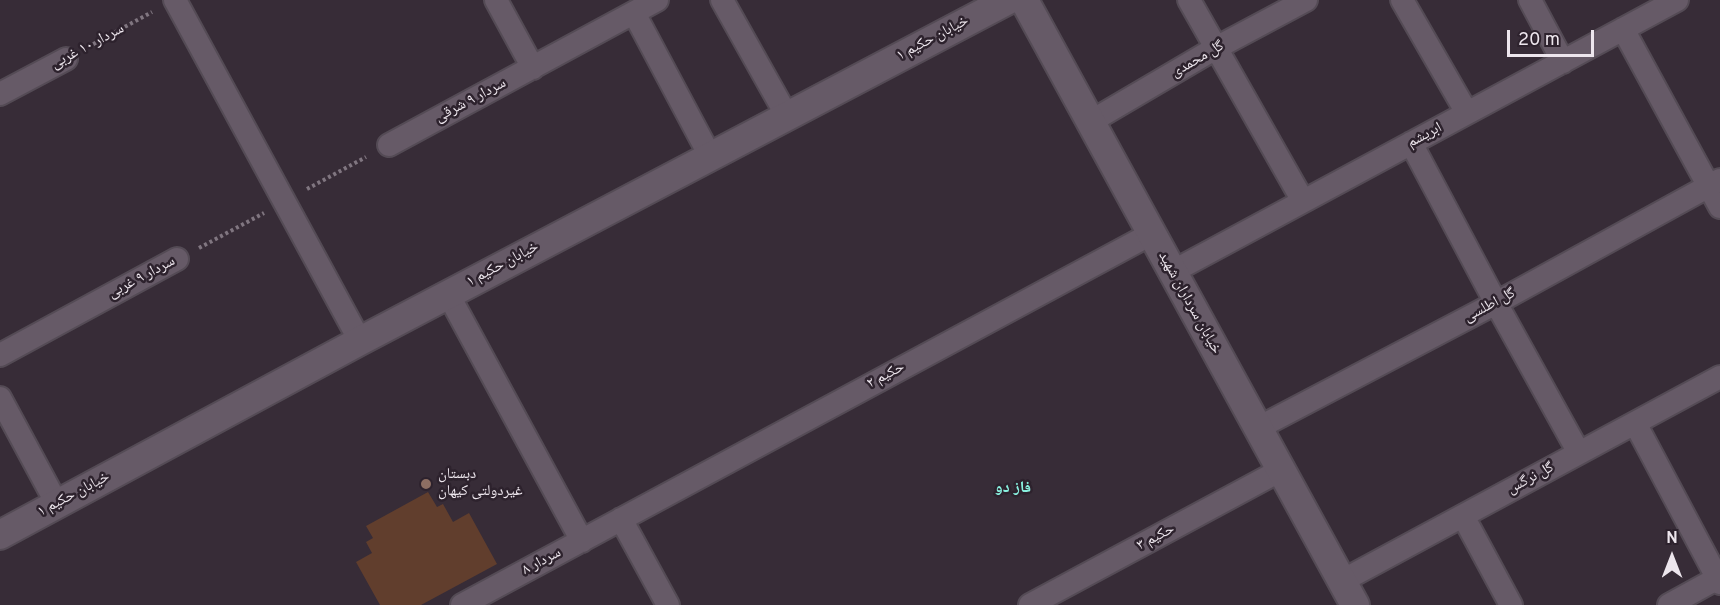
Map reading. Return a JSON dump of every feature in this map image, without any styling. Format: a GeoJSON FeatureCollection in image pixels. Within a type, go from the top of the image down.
{"type":"FeatureCollection","features":[{"type":"Feature","properties":{"kind":"street"},"geometry":{"type":"LineString","coordinates":[[175,0],[360,340]]}},
{"type":"Feature","properties":{"kind":"street"},"geometry":{"type":"LineString","coordinates":[[496,0],[533,68]]}},
{"type":"Feature","properties":{"kind":"street","name":"سردار ۹ شرقی"},"geometry":{"type":"LineString","coordinates":[[390,145],[657,0]]}},
{"type":"Feature","properties":{"kind":"street"},"geometry":{"type":"LineString","coordinates":[[722,0],[788,116]]}},
{"type":"Feature","properties":{"kind":"street","name":"خیابان حکیم ۱"},"geometry":{"type":"LineString","coordinates":[[0,535],[360,340],[1008,0]]}},
{"type":"Feature","properties":{"kind":"street","name":"خیابان سرداران شهید"},"geometry":{"type":"LineString","coordinates":[[1024,0],[1348,593]]}},
{"type":"Feature","properties":{"kind":"street"},"geometry":{"type":"LineString","coordinates":[[1189,0],[1303,201]]}},
{"type":"Feature","properties":{"kind":"street","name":"گل محمدی"},"geometry":{"type":"LineString","coordinates":[[1090,122],[1216,48],[1306,0]]}},
{"type":"Feature","properties":{"kind":"street"},"geometry":{"type":"LineString","coordinates":[[1402,0],[1467,113]]}},
{"type":"Feature","properties":{"kind":"street"},"geometry":{"type":"LineString","coordinates":[[1530,0],[1563,62]]}},
{"type":"Feature","properties":{"kind":"street","name":"ابریشم"},"geometry":{"type":"LineString","coordinates":[[1172,272],[1677,0]]}},
{"type":"Feature","properties":{"kind":"street"},"geometry":{"type":"LineString","coordinates":[[633,14],[710,156]]}},
{"type":"Feature","properties":{"kind":"street"},"geometry":{"type":"LineString","coordinates":[[1623,29],[1714,184],[1720,207]]}},
{"type":"Feature","properties":{"kind":"street","name":"سردار ۱۰ غربی"},"geometry":{"type":"LineString","coordinates":[[0,94],[66,59]]}},
{"type":"Feature","properties":{"kind":"street"},"geometry":{"type":"LineString","coordinates":[[1411,143],[1579,453]]}},
{"type":"Feature","properties":{"kind":"street","name":"گل اطلسی"},"geometry":{"type":"LineString","coordinates":[[1258,428],[1496,303],[1714,184]]}},
{"type":"Feature","properties":{"kind":"street","name":"حکیم ۲"},"geometry":{"type":"LineString","coordinates":[[621,519],[1152,234]]}},
{"type":"Feature","properties":{"kind":"street","name":"سردار ۹ غربی"},"geometry":{"type":"LineString","coordinates":[[0,355],[177,260]]}},
{"type":"Feature","properties":{"kind":"street"},"geometry":{"type":"LineString","coordinates":[[448,294],[582,541]]}},
{"type":"Feature","properties":{"kind":"street","name":"گل نرگس"},"geometry":{"type":"LineString","coordinates":[[1348,593],[1463,516],[1720,377]]}},
{"type":"Feature","properties":{"kind":"street"},"geometry":{"type":"LineString","coordinates":[[0,398],[57,504]]}},
{"type":"Feature","properties":{"kind":"street"},"geometry":{"type":"LineString","coordinates":[[1635,423],[1719,580],[1669,605]]}},
{"type":"Feature","properties":{"kind":"street","name":"حکیم ۳"},"geometry":{"type":"LineString","coordinates":[[1030,605],[1281,470]]}},
{"type":"Feature","properties":{"kind":"street"},"geometry":{"type":"LineString","coordinates":[[1463,516],[1511,605]]}},
{"type":"Feature","properties":{"kind":"street"},"geometry":{"type":"LineString","coordinates":[[621,519],[668,605]]}},
{"type":"Feature","properties":{"kind":"street","name":"سردار ۸"},"geometry":{"type":"LineString","coordinates":[[462,605],[621,519]]}},
{"type":"Feature","properties":{"kind":"path","name":"سردار ۱۰ غربی"},"geometry":{"type":"LineString","coordinates":[[66,59],[175,0]]}},
{"type":"Feature","properties":{"kind":"path"},"geometry":{"type":"LineString","coordinates":[[285,201],[390,145]]}},
{"type":"Feature","properties":{"kind":"path","name":"سردار ۹ غربی"},"geometry":{"type":"LineString","coordinates":[[177,260],[285,201]]}},
{"type":"Feature","properties":{"kind":"building"},"geometry":{"type":"Polygon","coordinates":[[[428,492],[437,507],[443,504],[453,522],[469,513],[497,564],[421,605],[380,605],[356,562],[372,553],[366,542],[373,538],[366,526],[428,492]]]}},
{"type":"Feature","properties":{"kind":"place","name":"دبستان غیردولتی کیهان"},"geometry":{"type":"Point","coordinates":[426,484]}},
{"type":"Feature","properties":{"kind":"district","name":"فاز دو"},"geometry":{"type":"Point","coordinates":[1013,489]}}]}
